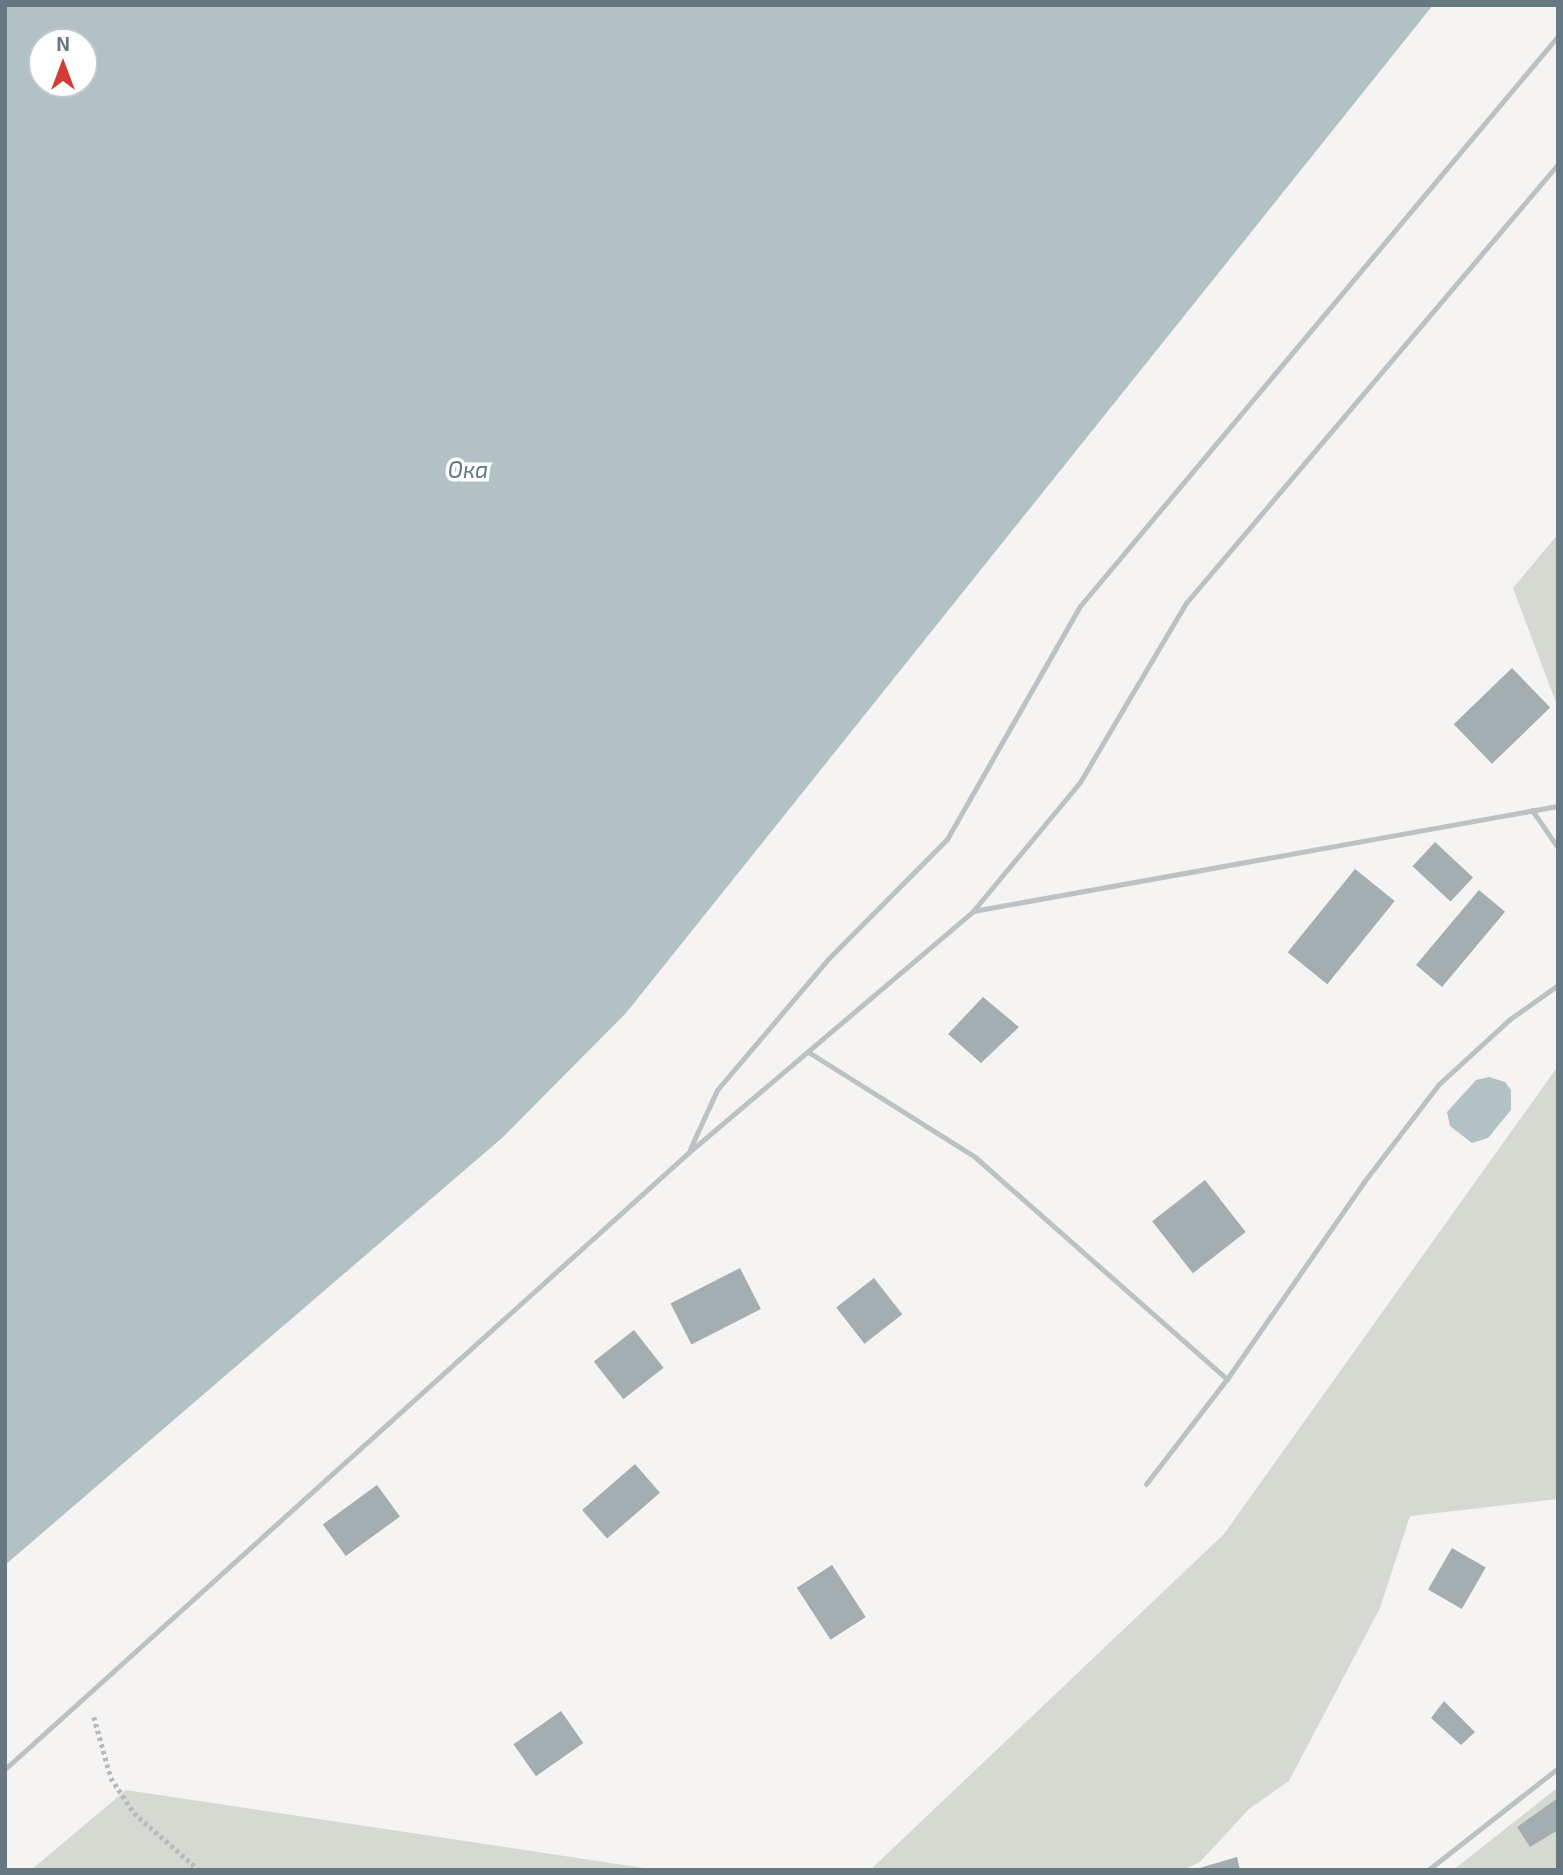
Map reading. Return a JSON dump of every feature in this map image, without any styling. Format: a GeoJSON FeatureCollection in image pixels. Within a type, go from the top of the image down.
{"type":"FeatureCollection","features":[{"type":"Feature","properties":{"kind":"lane"},"geometry":{"type":"LineString","coordinates":[[688,1153],[717,1090],[829,958],[947,839],[1080,606],[1558,36]]}},
{"type":"Feature","properties":{"kind":"lane"},"geometry":{"type":"LineString","coordinates":[[5,1769],[688,1153],[810,1053],[973,911],[1080,782],[1186,603],[1558,164]]}},
{"type":"Feature","properties":{"kind":"lane"},"geometry":{"type":"LineString","coordinates":[[973,911],[1558,806]]}},
{"type":"Feature","properties":{"kind":"lane"},"geometry":{"type":"LineString","coordinates":[[1532,810],[1558,848]]}},
{"type":"Feature","properties":{"kind":"lane"},"geometry":{"type":"LineString","coordinates":[[1146,1484],[1227,1379],[1363,1183],[1439,1084],[1510,1019],[1558,985]]}},
{"type":"Feature","properties":{"kind":"lane"},"geometry":{"type":"LineString","coordinates":[[810,1053],[975,1157],[1227,1379]]}},
{"type":"Feature","properties":{"kind":"lane"},"geometry":{"type":"LineString","coordinates":[[1428,1870],[1558,1768]]}},
{"type":"Feature","properties":{"kind":"path"},"geometry":{"type":"LineString","coordinates":[[89,1696],[111,1778],[134,1813],[199,1870]]}},
{"type":"Feature","properties":{"kind":"shaded area"},"geometry":{"type":"Polygon","coordinates":[[[1558,534],[1558,708],[1513,588],[1558,534]]]}},
{"type":"Feature","properties":{"kind":"shaded area"},"geometry":{"type":"Polygon","coordinates":[[[1558,1066],[1558,1499],[1410,1516],[1380,1608],[1289,1781],[1249,1809],[1200,1862],[1183,1870],[870,1870],[1224,1534],[1558,1066]]]}},
{"type":"Feature","properties":{"kind":"shaded area"},"geometry":{"type":"Polygon","coordinates":[[[1558,1787],[1558,1870],[1453,1870],[1528,1811],[1558,1787]]]}},
{"type":"Feature","properties":{"kind":"shaded area"},"geometry":{"type":"Polygon","coordinates":[[[126,1790],[657,1870],[31,1870],[126,1790]]]}},
{"type":"Feature","properties":{"kind":"water","name":"Ока"},"geometry":{"type":"Polygon","coordinates":[[[5,5],[1433,5],[626,1013],[502,1138],[5,1565],[5,5]]]}},
{"type":"Feature","properties":{"kind":"water"},"geometry":{"type":"Polygon","coordinates":[[[1489,1077],[1505,1082],[1511,1090],[1511,1110],[1488,1138],[1472,1143],[1450,1126],[1447,1112],[1476,1080],[1489,1077]]]}},
{"type":"Feature","properties":{"kind":"building"},"geometry":{"type":"Polygon","coordinates":[[[1512,668],[1550,708],[1492,764],[1454,724],[1512,668]]]}},
{"type":"Feature","properties":{"kind":"building"},"geometry":{"type":"Polygon","coordinates":[[[1435,842],[1473,877],[1451,902],[1412,866],[1435,842]]]}},
{"type":"Feature","properties":{"kind":"building"},"geometry":{"type":"Polygon","coordinates":[[[1355,869],[1395,901],[1327,984],[1288,952],[1355,869]]]}},
{"type":"Feature","properties":{"kind":"building"},"geometry":{"type":"Polygon","coordinates":[[[1479,890],[1505,912],[1442,987],[1416,965],[1479,890]]]}},
{"type":"Feature","properties":{"kind":"building"},"geometry":{"type":"Polygon","coordinates":[[[983,997],[1019,1027],[981,1063],[948,1034],[983,997]]]}},
{"type":"Feature","properties":{"kind":"building"},"geometry":{"type":"Polygon","coordinates":[[[1205,1180],[1246,1232],[1193,1273],[1152,1221],[1205,1180]]]}},
{"type":"Feature","properties":{"kind":"building"},"geometry":{"type":"Polygon","coordinates":[[[740,1268],[761,1309],[691,1344],[671,1303],[740,1268]]]}},
{"type":"Feature","properties":{"kind":"building"},"geometry":{"type":"Polygon","coordinates":[[[874,1278],[902,1314],[864,1344],[836,1308],[874,1278]]]}},
{"type":"Feature","properties":{"kind":"building"},"geometry":{"type":"Polygon","coordinates":[[[634,1330],[664,1368],[623,1399],[594,1361],[634,1330]]]}},
{"type":"Feature","properties":{"kind":"building"},"geometry":{"type":"Polygon","coordinates":[[[635,1464],[660,1493],[607,1539],[582,1510],[635,1464]]]}},
{"type":"Feature","properties":{"kind":"building"},"geometry":{"type":"Polygon","coordinates":[[[377,1485],[400,1517],[346,1556],[323,1524],[377,1485]]]}},
{"type":"Feature","properties":{"kind":"building"},"geometry":{"type":"Polygon","coordinates":[[[1452,1548],[1486,1568],[1462,1609],[1428,1590],[1452,1548]]]}},
{"type":"Feature","properties":{"kind":"building"},"geometry":{"type":"Polygon","coordinates":[[[832,1565],[866,1617],[831,1640],[797,1588],[832,1565]]]}},
{"type":"Feature","properties":{"kind":"building"},"geometry":{"type":"Polygon","coordinates":[[[1444,1701],[1475,1732],[1461,1745],[1431,1718],[1444,1701]]]}},
{"type":"Feature","properties":{"kind":"building"},"geometry":{"type":"Polygon","coordinates":[[[561,1711],[583,1743],[536,1776],[513,1744],[561,1711]]]}},
{"type":"Feature","properties":{"kind":"building"},"geometry":{"type":"Polygon","coordinates":[[[1558,1798],[1558,1830],[1530,1847],[1517,1827],[1558,1798]]]}},
{"type":"Feature","properties":{"kind":"building"},"geometry":{"type":"Polygon","coordinates":[[[1237,1857],[1240,1870],[1196,1870],[1196,1869],[1237,1857]]]}}]}
